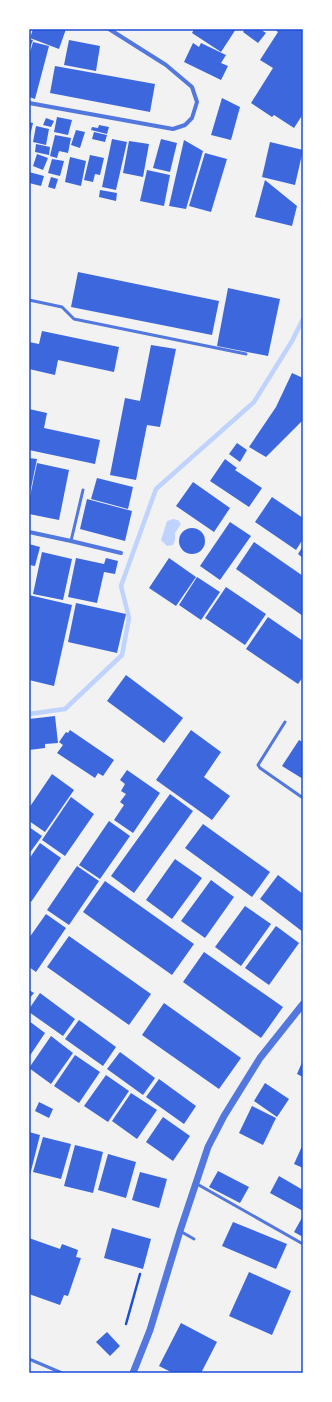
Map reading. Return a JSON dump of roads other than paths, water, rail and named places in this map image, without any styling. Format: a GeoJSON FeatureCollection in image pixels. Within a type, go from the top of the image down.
{"type":"FeatureCollection","features":[{"type":"Feature","properties":{"kind":"street"},"geometry":{"type":"LineString","coordinates":[[29,102],[173,129],[185,125],[192,118],[197,102],[192,87],[166,65],[109,29]]}},
{"type":"Feature","properties":{"kind":"street"},"geometry":{"type":"LineString","coordinates":[[29,532],[121,553]]}},
{"type":"Feature","properties":{"kind":"street"},"geometry":{"type":"LineString","coordinates":[[133,1373],[150,1330],[180,1231],[208,1147],[224,1116],[260,1058],[303,1004]]}},
{"type":"Feature","properties":{"kind":"lane"},"geometry":{"type":"LineString","coordinates":[[29,300],[62,307],[74,319],[246,354]]}},
{"type":"Feature","properties":{"kind":"lane"},"geometry":{"type":"LineString","coordinates":[[71,541],[83,490]]}},
{"type":"Feature","properties":{"kind":"lane"},"geometry":{"type":"LineString","coordinates":[[285,722],[258,765],[260,768],[303,798]]}},
{"type":"Feature","properties":{"kind":"lane"},"geometry":{"type":"LineString","coordinates":[[195,1184],[303,1244]]}},
{"type":"Feature","properties":{"kind":"lane"},"geometry":{"type":"LineString","coordinates":[[180,1231],[194,1239]]}},
{"type":"Feature","properties":{"kind":"lane"},"geometry":{"type":"LineString","coordinates":[[29,1359],[62,1373]]}},
{"type":"Feature","properties":{"kind":"water"},"geometry":{"type":"Polygon","coordinates":[[[173,519],[178,520],[181,524],[175,533],[173,545],[167,546],[161,540],[167,521],[173,519]]]}},
{"type":"Feature","properties":{"kind":"waterway"},"geometry":{"type":"LineString","coordinates":[[29,714],[65,709],[122,655],[129,618],[121,586],[156,489],[254,402],[292,341],[303,319]]}}]}
